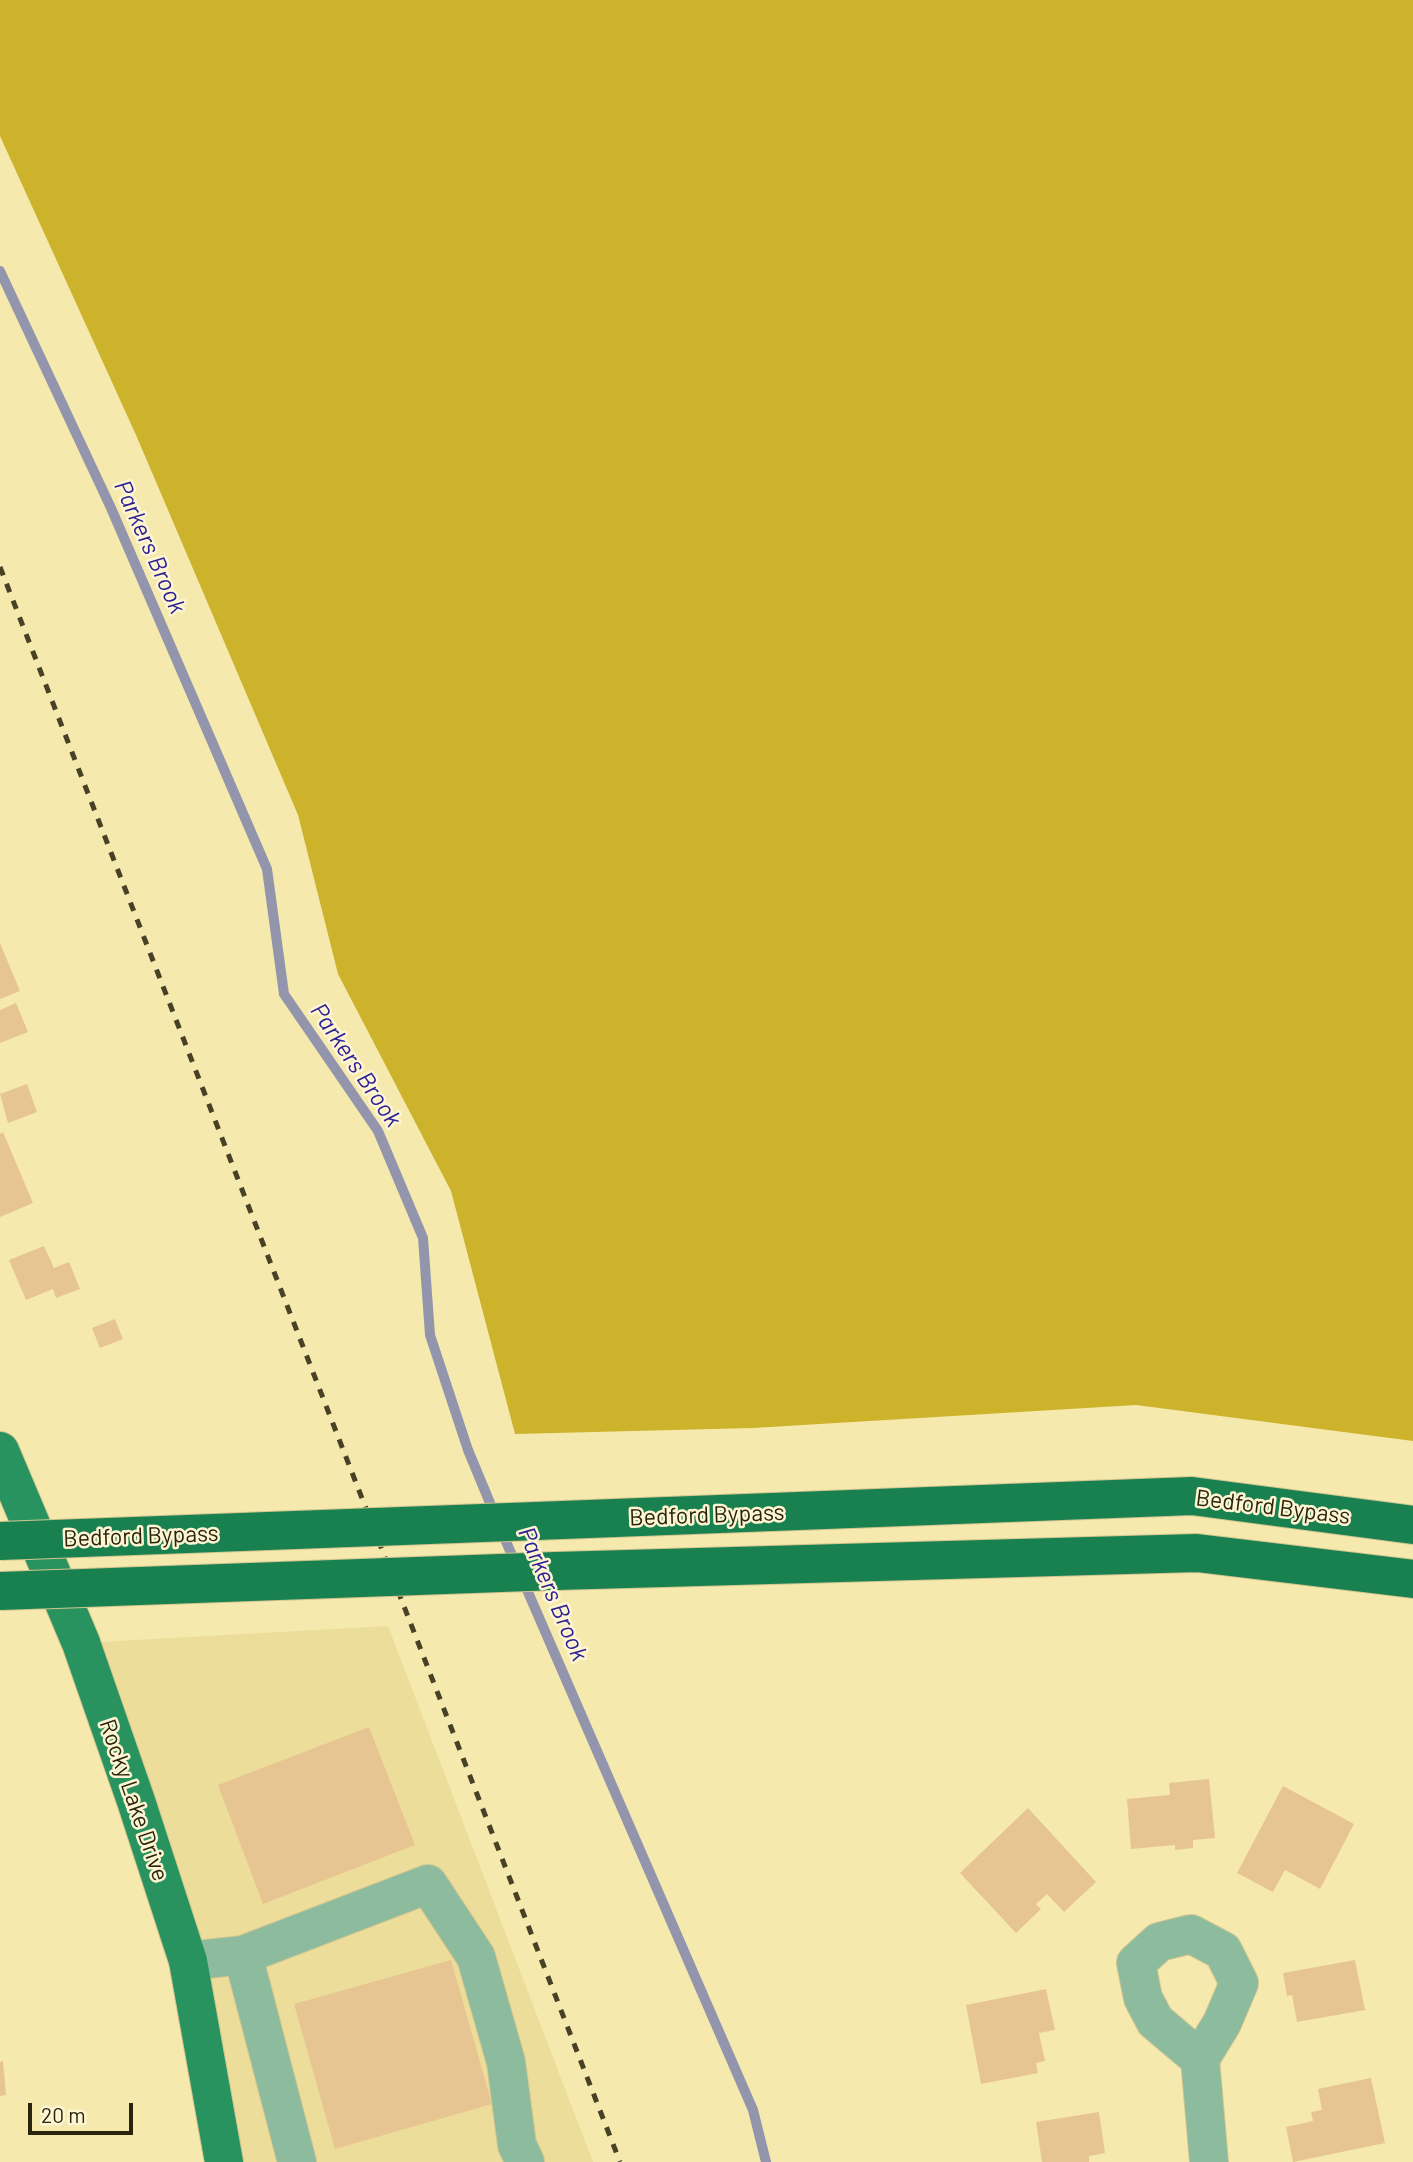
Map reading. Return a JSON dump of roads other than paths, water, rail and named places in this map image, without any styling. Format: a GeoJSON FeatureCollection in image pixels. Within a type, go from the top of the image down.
{"type":"FeatureCollection","features":[{"type":"Feature","properties":{"kind":"highway","name":"Bedford Bypass"},"geometry":{"type":"LineString","coordinates":[[0,1541],[1192,1496],[1413,1525]]}},
{"type":"Feature","properties":{"kind":"highway"},"geometry":{"type":"LineString","coordinates":[[0,1591],[556,1571],[1197,1553],[1413,1579]]}},
{"type":"Feature","properties":{"kind":"main road","name":"Rocky Lake Drive"},"geometry":{"type":"LineString","coordinates":[[0,1451],[80,1643],[136,1801],[187,1961],[224,2162]]}},
{"type":"Feature","properties":{"kind":"street"},"geometry":{"type":"LineString","coordinates":[[187,1961],[243,1955],[428,1884],[476,1957],[506,2062],[517,2145],[525,2162]]}},
{"type":"Feature","properties":{"kind":"street"},"geometry":{"type":"LineString","coordinates":[[243,1955],[297,2162]]}},
{"type":"Feature","properties":{"kind":"street"},"geometry":{"type":"LineString","coordinates":[[1200,2059],[1209,2162]]}},
{"type":"Feature","properties":{"kind":"waterway","name":"Parkers Brook"},"geometry":{"type":"LineString","coordinates":[[0,271],[111,508],[267,869],[284,994],[378,1131],[423,1238],[430,1335],[468,1450],[495,1515]]}},
{"type":"Feature","properties":{"kind":"waterway","name":"Parkers Brook"},"geometry":{"type":"LineString","coordinates":[[501,1530],[753,2110],[766,2162]]}},
{"type":"Feature","properties":{"kind":"railway"},"geometry":{"type":"LineString","coordinates":[[0,567],[620,2162]]}}]}
